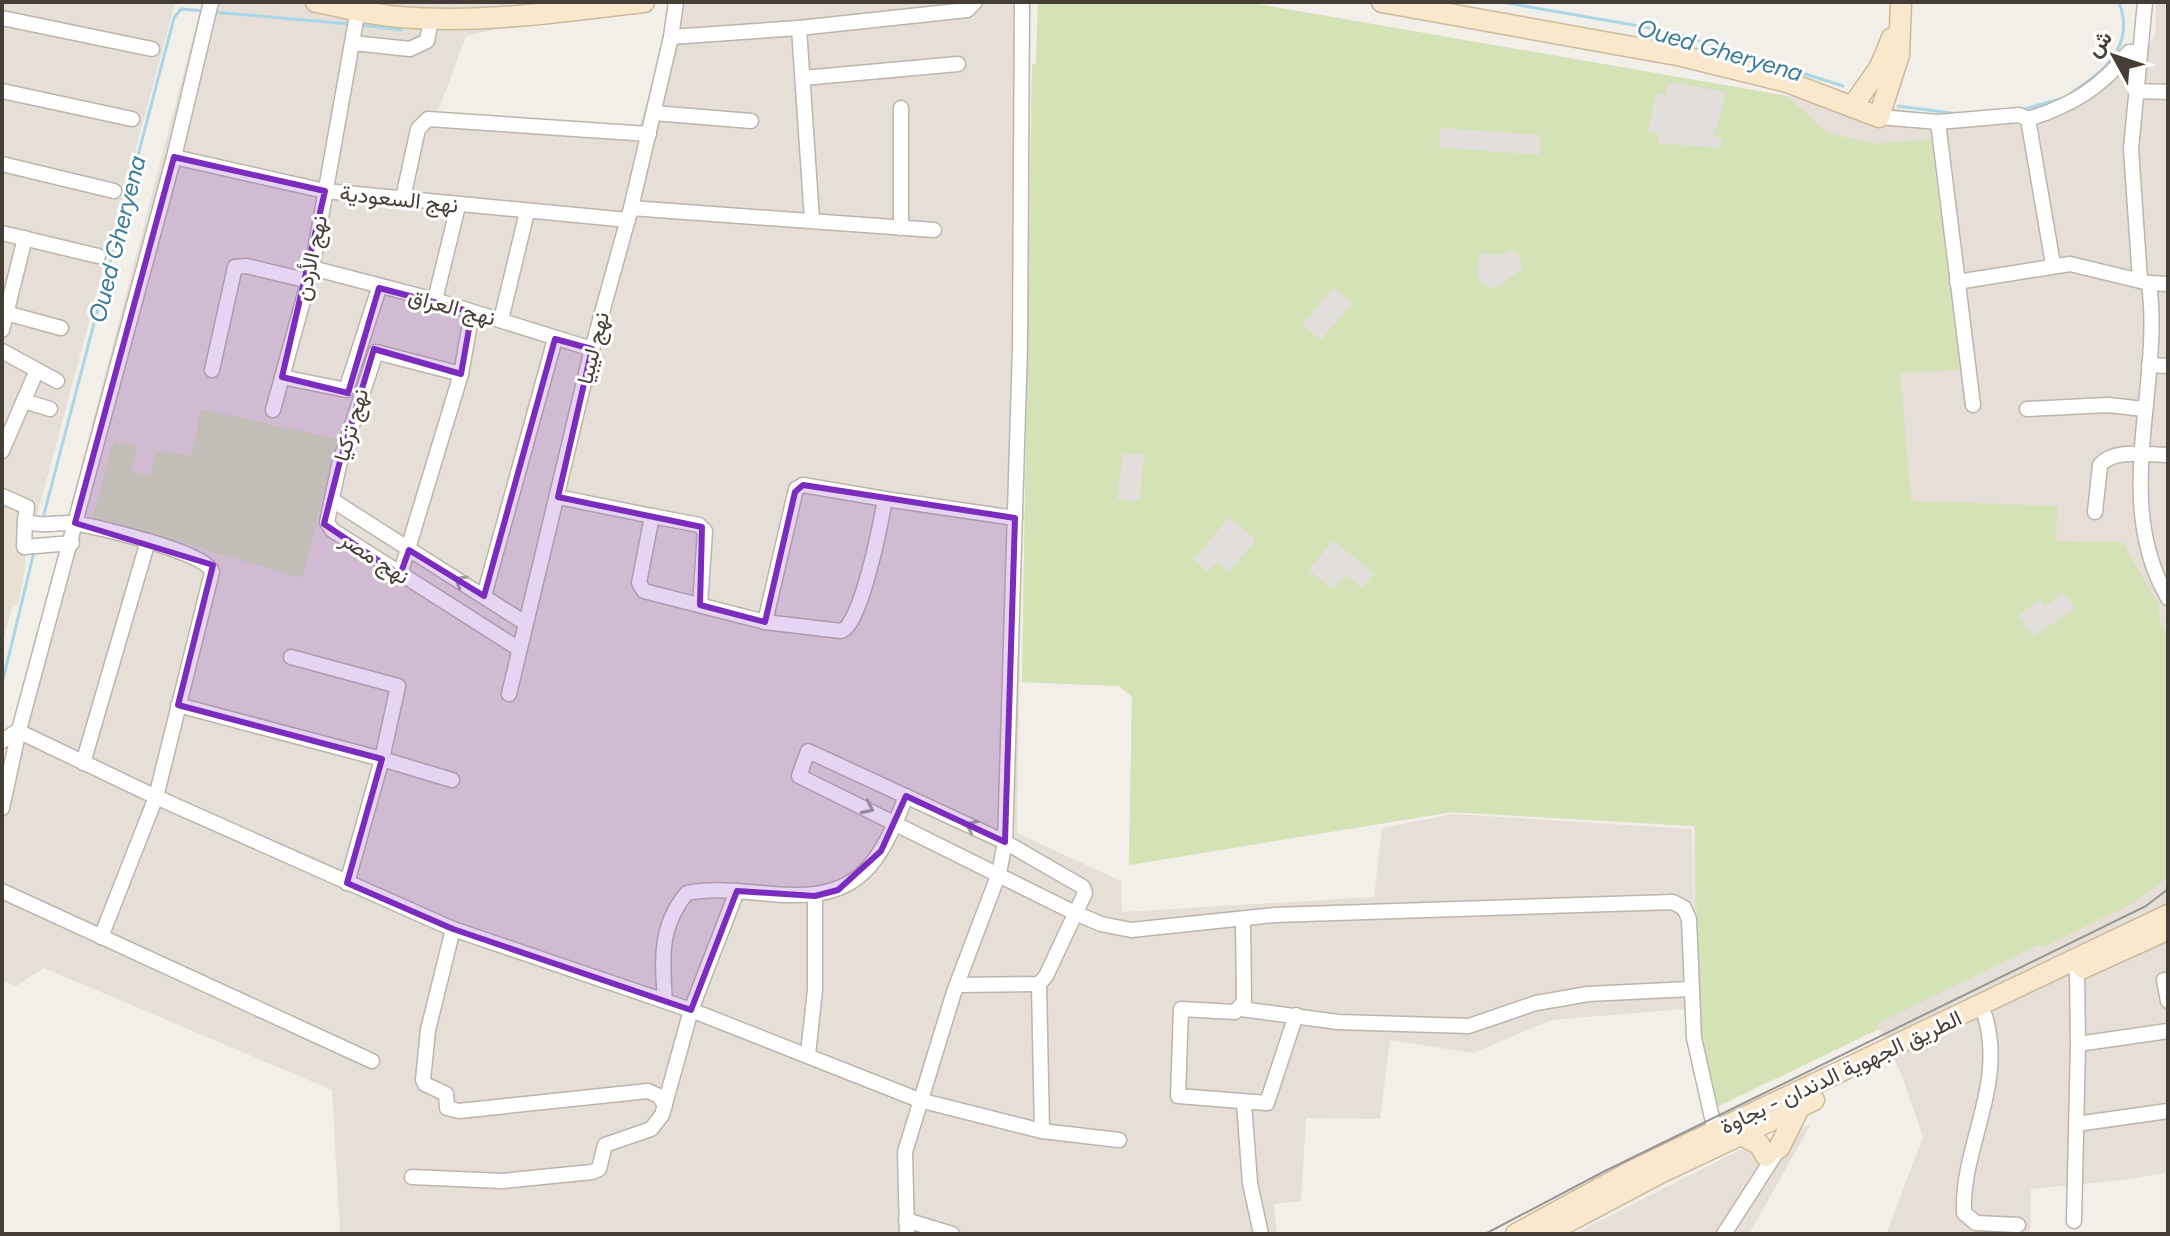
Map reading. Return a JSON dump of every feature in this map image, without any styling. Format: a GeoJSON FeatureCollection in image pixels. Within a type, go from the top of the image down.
{"type":"FeatureCollection","features":[{"type":"Feature","properties":{"kind":"main road"},"geometry":{"type":"LineString","coordinates":[[316,2],[358,11],[431,19],[644,2]]}},
{"type":"Feature","properties":{"kind":"main road"},"geometry":{"type":"LineString","coordinates":[[1852,107],[1889,50],[1898,2]]}},
{"type":"Feature","properties":{"kind":"main road"},"geometry":{"type":"LineString","coordinates":[[1393,3],[1682,56],[1787,82],[1879,117],[1899,55],[1898,2]]}},
{"type":"Feature","properties":{"kind":"main road","name":"الطريق الجهوية الدندان - بجاوة"},"geometry":{"type":"LineString","coordinates":[[1516,1234],[1589,1193],[1715,1131],[1800,1106],[1985,1016],[2168,915]]}},
{"type":"Feature","properties":{"kind":"main road","name":"الطريق الجهوية الدندان - بجاوة"},"geometry":{"type":"LineString","coordinates":[[1545,1234],[1741,1135],[1767,1114],[2075,965],[2168,930]]}},
{"type":"Feature","properties":{"kind":"main road"},"geometry":{"type":"LineString","coordinates":[[1741,1135],[1759,1144],[1770,1159],[1800,1106]]}},
{"type":"Feature","properties":{"kind":"street"},"geometry":{"type":"LineString","coordinates":[[2,808],[174,157],[211,2]]}},
{"type":"Feature","properties":{"kind":"street","name":"نهج ليبيا"},"geometry":{"type":"LineString","coordinates":[[509,694],[592,349],[630,214],[671,37],[676,2]]}},
{"type":"Feature","properties":{"kind":"street"},"geometry":{"type":"LineString","coordinates":[[671,37],[799,28],[967,10],[975,2]]}},
{"type":"Feature","properties":{"kind":"street"},"geometry":{"type":"LineString","coordinates":[[952,1234],[907,1227],[905,1152],[957,985],[999,873],[1005,842],[1015,518],[1022,2]]}},
{"type":"Feature","properties":{"kind":"street"},"geometry":{"type":"LineString","coordinates":[[2145,2],[2136,91],[2132,199],[2153,321],[2141,455],[2146,530],[2156,571],[2168,598]]}},
{"type":"Feature","properties":{"kind":"street","name":"نهج الأردن"},"geometry":{"type":"LineString","coordinates":[[273,410],[310,275],[358,11]]}},
{"type":"Feature","properties":{"kind":"street"},"geometry":{"type":"LineString","coordinates":[[2,18],[152,49]]}},
{"type":"Feature","properties":{"kind":"street"},"geometry":{"type":"LineString","coordinates":[[354,37],[410,49],[427,41],[431,19]]}},
{"type":"Feature","properties":{"kind":"street"},"geometry":{"type":"LineString","coordinates":[[799,28],[812,220]]}},
{"type":"Feature","properties":{"kind":"street"},"geometry":{"type":"LineString","coordinates":[[1879,117],[1938,122],[2019,115],[2028,119],[2081,98],[2102,83],[2129,52],[2140,52]]}},
{"type":"Feature","properties":{"kind":"street"},"geometry":{"type":"LineString","coordinates":[[803,78],[958,64]]}},
{"type":"Feature","properties":{"kind":"street"},"geometry":{"type":"LineString","coordinates":[[2,91],[132,119]]}},
{"type":"Feature","properties":{"kind":"street"},"geometry":{"type":"LineString","coordinates":[[2136,91],[2168,92]]}},
{"type":"Feature","properties":{"kind":"street"},"geometry":{"type":"LineString","coordinates":[[901,108],[901,228]]}},
{"type":"Feature","properties":{"kind":"street"},"geometry":{"type":"LineString","coordinates":[[654,113],[751,121]]}},
{"type":"Feature","properties":{"kind":"street"},"geometry":{"type":"LineString","coordinates":[[403,198],[418,129],[428,119],[649,134]]}},
{"type":"Feature","properties":{"kind":"street"},"geometry":{"type":"LineString","coordinates":[[2028,119],[2053,264]]}},
{"type":"Feature","properties":{"kind":"street"},"geometry":{"type":"LineString","coordinates":[[1938,122],[1973,405]]}},
{"type":"Feature","properties":{"kind":"street","name":"نهج السعودية"},"geometry":{"type":"LineString","coordinates":[[174,157],[325,191],[458,206],[527,212],[812,220],[934,230]]}},
{"type":"Feature","properties":{"kind":"street"},"geometry":{"type":"LineString","coordinates":[[2,164],[114,191]]}},
{"type":"Feature","properties":{"kind":"street"},"geometry":{"type":"LineString","coordinates":[[435,300],[458,206]]}},
{"type":"Feature","properties":{"kind":"street"},"geometry":{"type":"LineString","coordinates":[[501,320],[527,212]]}},
{"type":"Feature","properties":{"kind":"street"},"geometry":{"type":"LineString","coordinates":[[2,233],[98,256]]}},
{"type":"Feature","properties":{"kind":"street"},"geometry":{"type":"LineString","coordinates":[[2,330],[25,238]]}},
{"type":"Feature","properties":{"kind":"street"},"geometry":{"type":"LineString","coordinates":[[1957,282],[2053,264],[2085,267],[2168,284]]}},
{"type":"Feature","properties":{"kind":"street","name":"نهج العراق"},"geometry":{"type":"LineString","coordinates":[[212,370],[235,267],[247,266],[435,300],[592,349]]}},
{"type":"Feature","properties":{"kind":"street"},"geometry":{"type":"LineString","coordinates":[[282,377],[346,390],[379,288]]}},
{"type":"Feature","properties":{"kind":"street"},"geometry":{"type":"LineString","coordinates":[[400,575],[461,374],[472,312]]}},
{"type":"Feature","properties":{"kind":"street"},"geometry":{"type":"LineString","coordinates":[[6,313],[61,328]]}},
{"type":"Feature","properties":{"kind":"street"},"geometry":{"type":"LineString","coordinates":[[484,596],[555,339]]}},
{"type":"Feature","properties":{"kind":"street"},"geometry":{"type":"LineString","coordinates":[[2,351],[57,381]]}},
{"type":"Feature","properties":{"kind":"street","name":"نهج تركيا"},"geometry":{"type":"LineString","coordinates":[[332,500],[339,465],[376,352],[461,374]]}},
{"type":"Feature","properties":{"kind":"street"},"geometry":{"type":"LineString","coordinates":[[2149,365],[2168,366]]}},
{"type":"Feature","properties":{"kind":"street"},"geometry":{"type":"LineString","coordinates":[[2,451],[37,370]]}},
{"type":"Feature","properties":{"kind":"street"},"geometry":{"type":"LineString","coordinates":[[24,401],[50,409]]}},
{"type":"Feature","properties":{"kind":"street"},"geometry":{"type":"LineString","coordinates":[[2027,409],[2108,405],[2144,409]]}},
{"type":"Feature","properties":{"kind":"street"},"geometry":{"type":"LineString","coordinates":[[2095,512],[2100,465],[2104,460],[2117,455],[2168,455]]}},
{"type":"Feature","properties":{"kind":"street"},"geometry":{"type":"LineString","coordinates":[[765,622],[796,489],[803,485],[1015,518]]}},
{"type":"Feature","properties":{"kind":"street"},"geometry":{"type":"LineString","coordinates":[[2,496],[24,503],[27,507],[24,547],[72,543]]}},
{"type":"Feature","properties":{"kind":"street"},"geometry":{"type":"LineString","coordinates":[[558,497],[699,525],[705,531],[700,605]]}},
{"type":"Feature","properties":{"kind":"street"},"geometry":{"type":"LineString","coordinates":[[652,516],[640,589],[765,622],[841,631],[849,628],[871,563],[885,499]]}},
{"type":"Feature","properties":{"kind":"street","name":"نهج مصر"},"geometry":{"type":"LineString","coordinates":[[519,649],[400,575],[329,526],[326,516],[332,500],[525,623]]}},
{"type":"Feature","properties":{"kind":"street"},"geometry":{"type":"LineString","coordinates":[[28,522],[75,523],[148,541],[211,565],[156,797],[101,937]]}},
{"type":"Feature","properties":{"kind":"street"},"geometry":{"type":"LineString","coordinates":[[83,763],[148,541]]}},
{"type":"Feature","properties":{"kind":"street"},"geometry":{"type":"LineString","coordinates":[[291,657],[398,686],[382,759],[347,883]]}},
{"type":"Feature","properties":{"kind":"street"},"geometry":{"type":"LineString","coordinates":[[178,705],[452,780]]}},
{"type":"Feature","properties":{"kind":"street"},"geometry":{"type":"LineString","coordinates":[[21,731],[156,797],[453,929],[691,1010],[919,1100],[1042,1131],[1119,1140]]}},
{"type":"Feature","properties":{"kind":"street"},"geometry":{"type":"LineString","coordinates":[[2,741],[21,731]]}},
{"type":"Feature","properties":{"kind":"street"},"geometry":{"type":"LineString","coordinates":[[1042,1131],[1039,984],[1075,913],[1085,893],[1079,882],[1005,842],[808,751],[798,774],[1075,913],[1101,924],[1131,930],[1274,915],[1673,902],[1684,908],[1689,919],[1690,989],[1699,1065],[1715,1131]]}},
{"type":"Feature","properties":{"kind":"street"},"geometry":{"type":"LineString","coordinates":[[665,1001],[663,945],[674,908],[687,893],[737,891],[815,896],[838,890],[858,878],[881,851],[906,796]]}},
{"type":"Feature","properties":{"kind":"street"},"geometry":{"type":"LineString","coordinates":[[2,891],[372,1061]]}},
{"type":"Feature","properties":{"kind":"street"},"geometry":{"type":"LineString","coordinates":[[412,1177],[502,1181],[592,1172],[599,1169],[605,1145],[651,1129],[665,1105],[691,1010],[737,891]]}},
{"type":"Feature","properties":{"kind":"street"},"geometry":{"type":"LineString","coordinates":[[808,1054],[815,990],[815,896]]}},
{"type":"Feature","properties":{"kind":"street"},"geometry":{"type":"LineString","coordinates":[[1241,1009],[1244,1002],[1243,920]]}},
{"type":"Feature","properties":{"kind":"street"},"geometry":{"type":"LineString","coordinates":[[453,929],[428,1030],[423,1080],[446,1094],[447,1108],[459,1111],[648,1091],[659,1096],[665,1105]]}},
{"type":"Feature","properties":{"kind":"street"},"geometry":{"type":"LineString","coordinates":[[2074,1221],[2078,1044],[2075,965]]}},
{"type":"Feature","properties":{"kind":"street"},"geometry":{"type":"LineString","coordinates":[[2164,980],[2168,1001]]}},
{"type":"Feature","properties":{"kind":"street"},"geometry":{"type":"LineString","coordinates":[[957,985],[1039,984]]}},
{"type":"Feature","properties":{"kind":"street"},"geometry":{"type":"LineString","coordinates":[[1296,1015],[1267,1103],[1178,1096],[1181,1009],[1241,1009],[1296,1015],[1338,1022],[1469,1026],[1536,1003],[1588,994],[1690,989]]}},
{"type":"Feature","properties":{"kind":"street"},"geometry":{"type":"LineString","coordinates":[[1985,1016],[1990,1035],[1990,1074],[1964,1213],[1976,1223],[2018,1225]]}},
{"type":"Feature","properties":{"kind":"street"},"geometry":{"type":"LineString","coordinates":[[2078,1044],[2168,1031]]}},
{"type":"Feature","properties":{"kind":"street"},"geometry":{"type":"LineString","coordinates":[[1244,1103],[1250,1183],[1261,1234]]}},
{"type":"Feature","properties":{"kind":"street"},"geometry":{"type":"LineString","coordinates":[[2076,1124],[2168,1111]]}},
{"type":"Feature","properties":{"kind":"street"},"geometry":{"type":"LineString","coordinates":[[1724,1234],[1770,1159],[1767,1114]]}},
{"type":"Feature","properties":{"kind":"highlighted area"},"geometry":{"type":"Polygon","coordinates":[[[174,157],[325,191],[282,377],[348,393],[379,288],[472,312],[461,374],[374,349],[339,465],[324,524],[400,575],[409,550],[484,596],[555,339],[592,349],[558,497],[702,527],[700,605],[765,622],[795,492],[803,485],[1015,518],[1005,842],[906,796],[881,851],[838,890],[815,896],[737,891],[691,1010],[453,929],[347,883],[382,759],[178,705],[213,565],[75,523],[174,157]]]}},
{"type":"Feature","properties":{"kind":"shaded area"},"geometry":{"type":"Polygon","coordinates":[[[2,2],[175,3],[2,645],[2,2]]]}},
{"type":"Feature","properties":{"kind":"shaded area"},"geometry":{"type":"Polygon","coordinates":[[[202,2],[618,2],[466,36],[434,122],[636,136],[679,2],[1031,2],[1017,833],[1121,881],[1122,912],[1374,897],[1382,828],[1453,814],[1692,829],[1694,919],[1694,826],[1452,812],[1129,865],[1132,697],[1119,686],[1022,682],[1032,65],[1036,64],[1038,2],[1246,2],[1787,96],[1837,96],[1960,121],[2045,116],[2099,94],[2155,37],[2156,2],[2168,2],[2168,1172],[2031,1189],[2030,1234],[1886,1234],[1923,1137],[1901,1073],[1879,1029],[1712,1109],[1696,1008],[1552,1020],[1473,1053],[1390,1040],[1380,1119],[1306,1118],[1301,1201],[1274,1204],[1277,1234],[340,1234],[332,1090],[44,968],[16,986],[2,980],[2,771],[202,2]]]}},
{"type":"Feature","properties":{"kind":"shaded area"},"geometry":{"type":"Polygon","coordinates":[[[1669,82],[1726,92],[1714,136],[1723,139],[1720,148],[1657,143],[1659,134],[1648,131],[1656,93],[1665,95],[1669,82]]]}},
{"type":"Feature","properties":{"kind":"shaded area"},"geometry":{"type":"Polygon","coordinates":[[[1441,128],[1541,135],[1539,155],[1439,147],[1441,128]]]}},
{"type":"Feature","properties":{"kind":"shaded area"},"geometry":{"type":"Polygon","coordinates":[[[1514,249],[1524,268],[1499,286],[1491,288],[1480,282],[1476,273],[1480,253],[1502,255],[1514,249]]]}},
{"type":"Feature","properties":{"kind":"shaded area"},"geometry":{"type":"Polygon","coordinates":[[[1333,287],[1352,303],[1321,340],[1302,325],[1333,287]]]}},
{"type":"Feature","properties":{"kind":"shaded area"},"geometry":{"type":"Polygon","coordinates":[[[1123,453],[1144,455],[1139,502],[1117,499],[1123,453]]]}},
{"type":"Feature","properties":{"kind":"shaded area"},"geometry":{"type":"Polygon","coordinates":[[[2,507],[21,512],[18,546],[26,564],[18,605],[8,605],[2,629],[2,507]]]}},
{"type":"Feature","properties":{"kind":"shaded area"},"geometry":{"type":"Polygon","coordinates":[[[1229,517],[1256,540],[1229,572],[1217,562],[1208,572],[1193,560],[1229,517]]]}},
{"type":"Feature","properties":{"kind":"shaded area"},"geometry":{"type":"Polygon","coordinates":[[[1333,540],[1374,573],[1362,588],[1346,575],[1333,590],[1309,570],[1333,540]]]}},
{"type":"Feature","properties":{"kind":"shaded area"},"geometry":{"type":"Polygon","coordinates":[[[2064,592],[2075,609],[2033,637],[2018,615],[2041,599],[2044,607],[2064,592]]]}},
{"type":"Feature","properties":{"kind":"shaded area"},"geometry":{"type":"Polygon","coordinates":[[[1811,1124],[1749,1234],[1574,1234],[1736,1152],[1811,1124]]]}},
{"type":"Feature","properties":{"kind":"green space"},"geometry":{"type":"Polygon","coordinates":[[[1038,2],[1246,2],[1787,96],[1827,133],[1875,144],[1931,139],[1960,370],[1900,373],[1911,501],[2057,506],[2056,541],[2122,542],[2158,603],[2161,626],[2168,638],[2168,877],[2135,902],[2042,948],[2039,944],[1877,1024],[1879,1029],[1712,1109],[1700,1041],[1695,826],[1452,812],[1129,865],[1132,697],[1119,686],[1022,682],[1032,65],[1036,64],[1038,2]]]}},
{"type":"Feature","properties":{"kind":"green space"},"geometry":{"type":"Polygon","coordinates":[[[201,409],[337,439],[302,578],[93,517],[114,440],[137,447],[131,471],[150,476],[157,451],[191,456],[201,409]]]}},
{"type":"Feature","properties":{"kind":"waterway","name":"Oued Gheryena"},"geometry":{"type":"LineString","coordinates":[[1501,2],[1668,31],[1843,86]]}},
{"type":"Feature","properties":{"kind":"waterway"},"geometry":{"type":"LineString","coordinates":[[2070,94],[2105,67],[2120,45],[2123,18],[2119,2]]}},
{"type":"Feature","properties":{"kind":"waterway","name":"Oued Gheryena"},"geometry":{"type":"LineString","coordinates":[[43,518],[174,18],[181,9],[205,11]]}},
{"type":"Feature","properties":{"kind":"waterway","name":"Oued Gheryena"},"geometry":{"type":"LineString","coordinates":[[213,12],[349,24]]}},
{"type":"Feature","properties":{"kind":"waterway","name":"Oued Gheryena"},"geometry":{"type":"LineString","coordinates":[[360,25],[401,30]]}},
{"type":"Feature","properties":{"kind":"waterway"},"geometry":{"type":"LineString","coordinates":[[2021,110],[2064,98]]}},
{"type":"Feature","properties":{"kind":"waterway"},"geometry":{"type":"LineString","coordinates":[[1898,106],[1958,114]]}},
{"type":"Feature","properties":{"kind":"waterway","name":"Oued Gheryena"},"geometry":{"type":"LineString","coordinates":[[2,684],[34,552]]}},
{"type":"Feature","properties":{"kind":"tram line"},"geometry":{"type":"LineString","coordinates":[[1485,1234],[1603,1172],[2146,906],[2168,889]]}}]}
